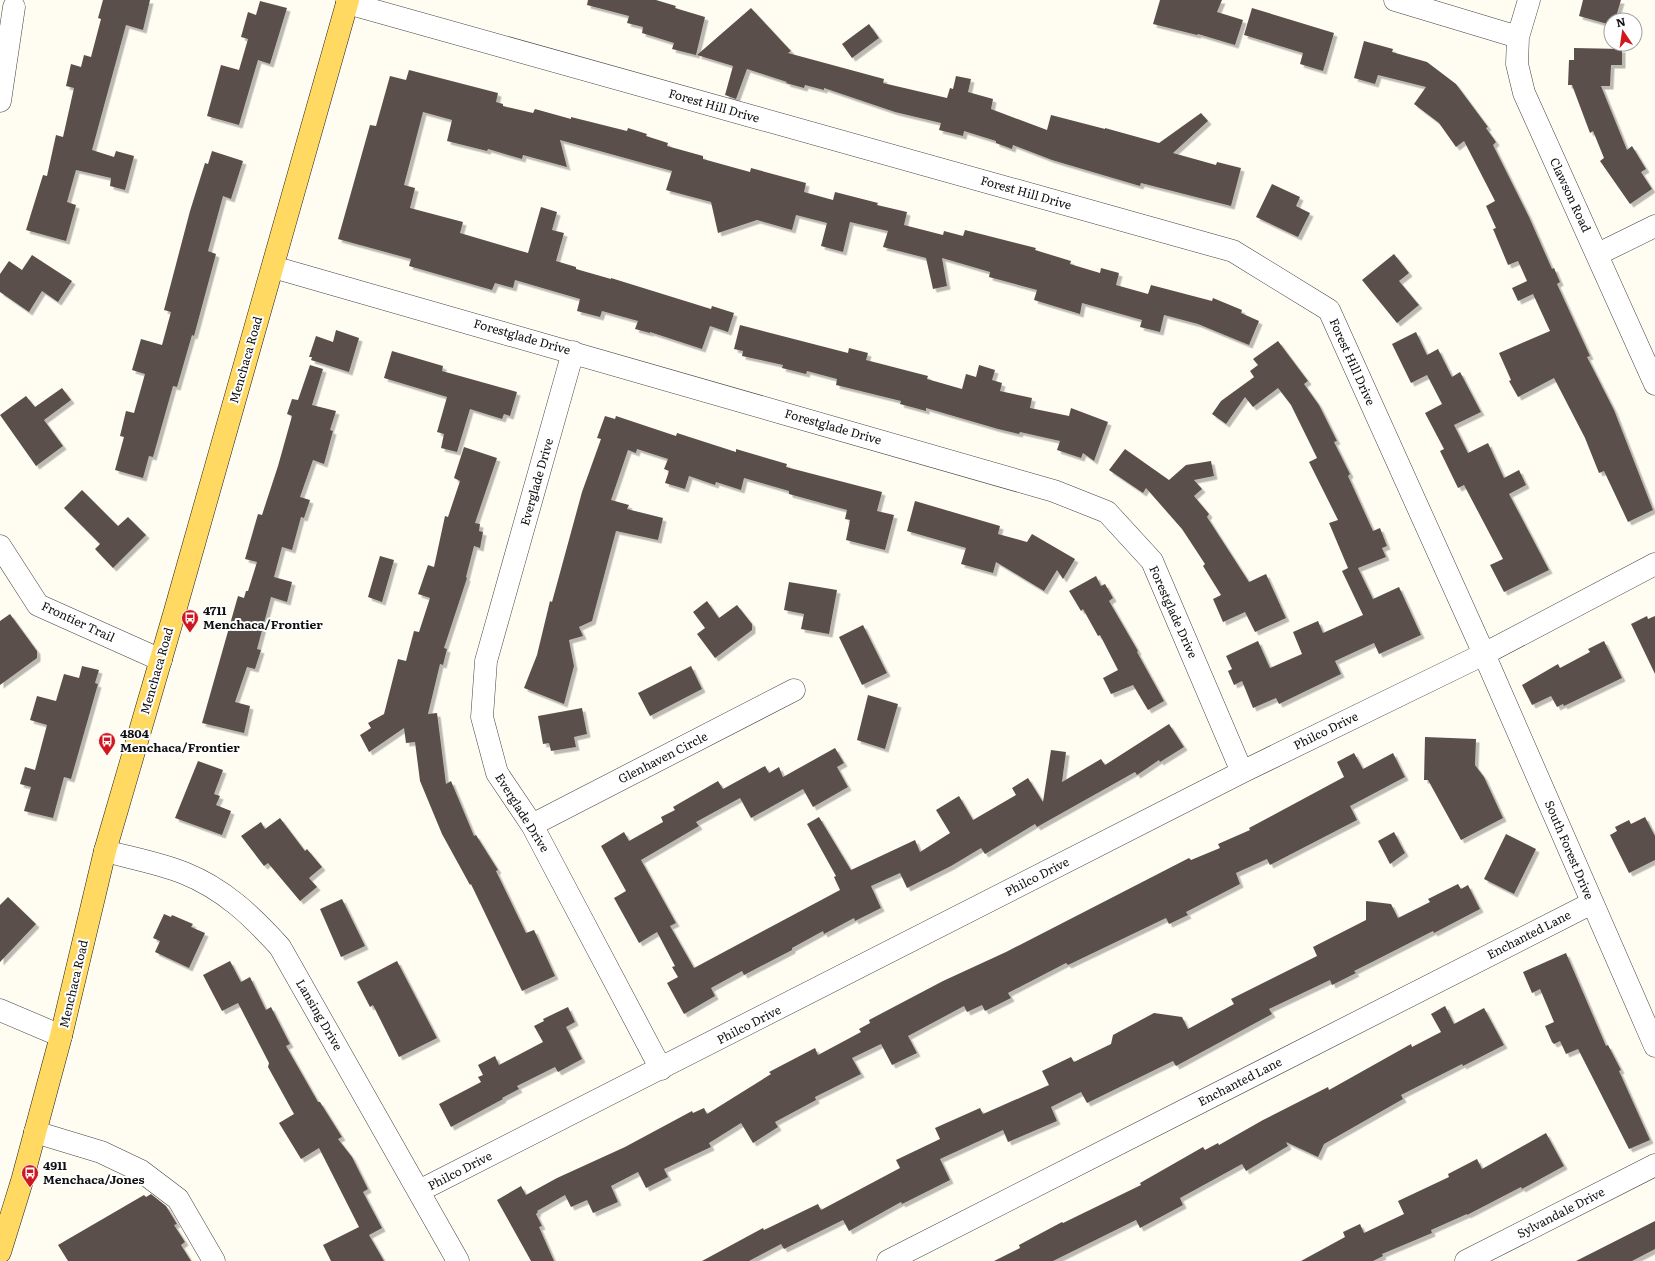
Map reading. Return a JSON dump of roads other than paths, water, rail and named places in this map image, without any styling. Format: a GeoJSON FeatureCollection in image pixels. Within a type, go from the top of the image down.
{"type":"FeatureCollection","features":[{"type":"Feature","properties":{"kind":"main road","name":"Menchaca Road"},"geometry":{"type":"LineString","coordinates":[[0,1252],[61,1036],[105,851],[161,660],[347,2]]}},
{"type":"Feature","properties":{"kind":"street"},"geometry":{"type":"LineString","coordinates":[[1395,0],[1518,37]]}},
{"type":"Feature","properties":{"kind":"street","name":"Clawson Road"},"geometry":{"type":"LineString","coordinates":[[1529,0],[1518,37],[1517,64],[1524,93],[1598,254],[1655,384]]}},
{"type":"Feature","properties":{"kind":"street","name":"Forest Hill Drive"},"geometry":{"type":"LineString","coordinates":[[347,2],[1233,251],[1328,310],[1484,654]]}},
{"type":"Feature","properties":{"kind":"street"},"geometry":{"type":"LineString","coordinates":[[0,101],[14,7]]}},
{"type":"Feature","properties":{"kind":"street"},"geometry":{"type":"LineString","coordinates":[[1598,254],[1655,226]]}},
{"type":"Feature","properties":{"kind":"street","name":"Forestglade Drive"},"geometry":{"type":"LineString","coordinates":[[273,267],[1054,491],[1107,512],[1152,561],[1242,772]]}},
{"type":"Feature","properties":{"kind":"street","name":"Everglade Drive"},"geometry":{"type":"LineString","coordinates":[[573,352],[486,661],[482,717],[496,773],[532,825],[661,1069]]}},
{"type":"Feature","properties":{"kind":"street","name":"Frontier Trail"},"geometry":{"type":"LineString","coordinates":[[0,546],[38,605],[161,660]]}},
{"type":"Feature","properties":{"kind":"street","name":"Philco Drive"},"geometry":{"type":"LineString","coordinates":[[420,1191],[1242,772],[1484,654],[1655,564]]}},
{"type":"Feature","properties":{"kind":"street","name":"South Forest Drive"},"geometry":{"type":"LineString","coordinates":[[1484,654],[1655,1046]]}},
{"type":"Feature","properties":{"kind":"street","name":"Glenhaven Circle"},"geometry":{"type":"LineString","coordinates":[[532,825],[794,690]]}},
{"type":"Feature","properties":{"kind":"street","name":"Lansing Drive"},"geometry":{"type":"LineString","coordinates":[[105,851],[184,873],[220,892],[250,914],[280,947],[420,1191],[458,1261]]}},
{"type":"Feature","properties":{"kind":"street","name":"Enchanted Lane"},"geometry":{"type":"LineString","coordinates":[[888,1261],[1592,903]]}},
{"type":"Feature","properties":{"kind":"street"},"geometry":{"type":"LineString","coordinates":[[0,1010],[61,1036]]}},
{"type":"Feature","properties":{"kind":"street"},"geometry":{"type":"LineString","coordinates":[[35,1132],[101,1152],[141,1171],[178,1199],[214,1261]]}},
{"type":"Feature","properties":{"kind":"street","name":"Sylvandale Drive"},"geometry":{"type":"LineString","coordinates":[[1466,1261],[1655,1165]]}},
{"type":"Feature","properties":{"kind":"place","name":"4711 Menchaca/Frontier"},"geometry":{"type":"Point","coordinates":[190,633]}},
{"type":"Feature","properties":{"kind":"place","name":"4804 Menchaca/Frontier"},"geometry":{"type":"Point","coordinates":[107,756]}},
{"type":"Feature","properties":{"kind":"place","name":"4911 Menchaca/Jones"},"geometry":{"type":"Point","coordinates":[30,1188]}}]}
